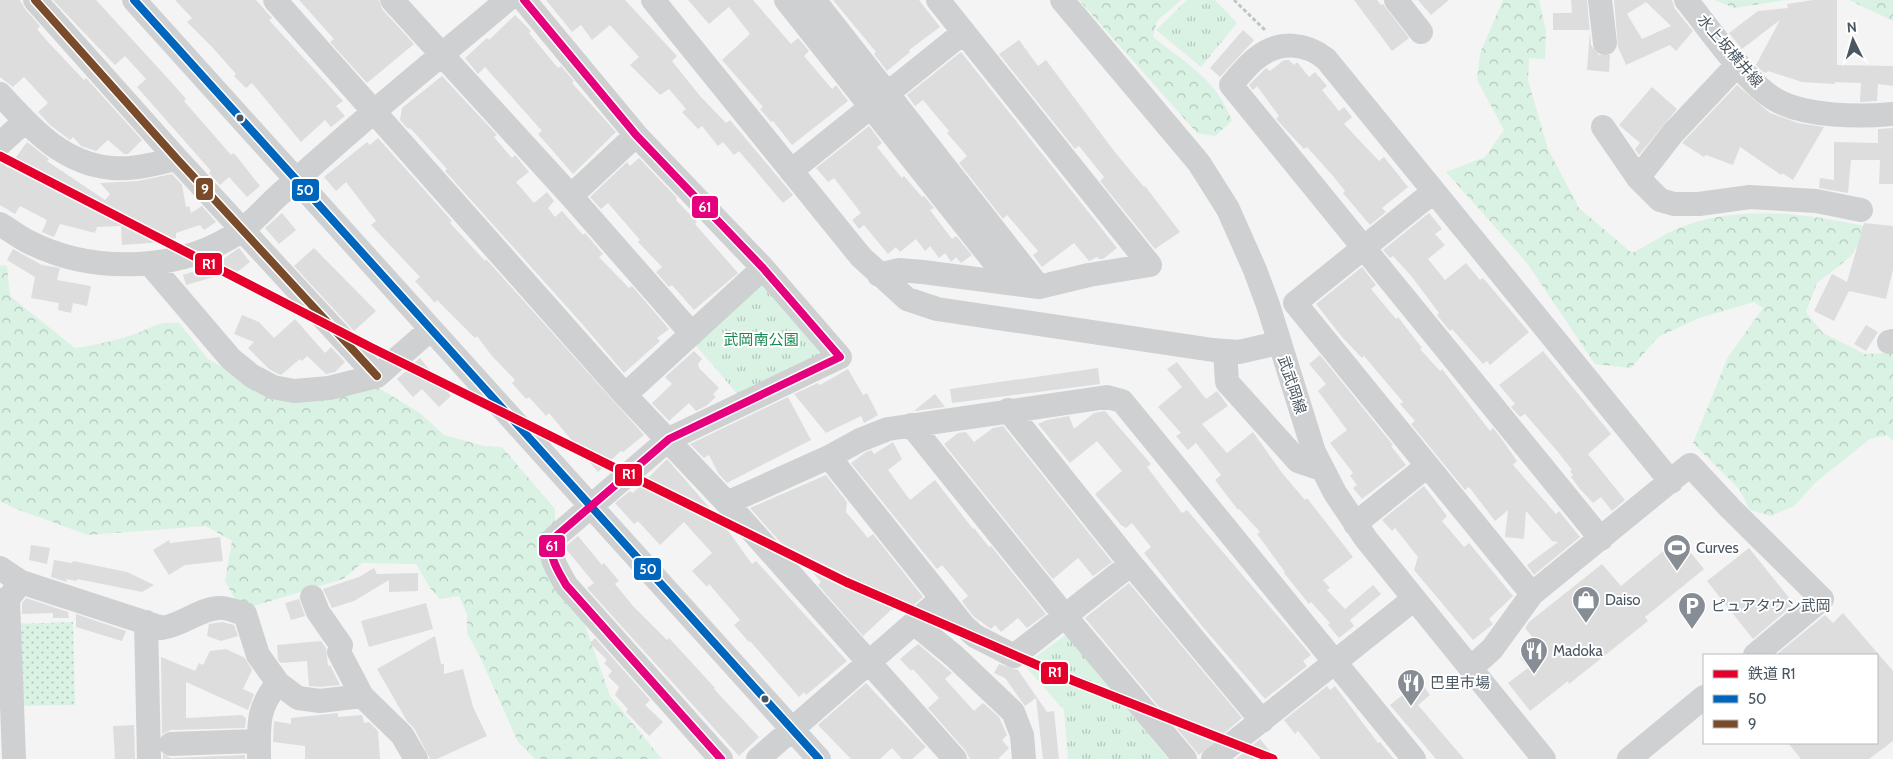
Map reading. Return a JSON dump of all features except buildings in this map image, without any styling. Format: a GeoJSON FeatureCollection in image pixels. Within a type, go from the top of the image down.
{"type":"FeatureCollection","features":[{"type":"Feature","properties":{"kind":"street"},"geometry":{"type":"LineString","coordinates":[[36,0],[177,159],[377,376]]}},
{"type":"Feature","properties":{"kind":"street"},"geometry":{"type":"LineString","coordinates":[[134,0],[819,759]]}},
{"type":"Feature","properties":{"kind":"street"},"geometry":{"type":"LineString","coordinates":[[275,0],[372,112],[625,395],[727,503],[955,759]]}},
{"type":"Feature","properties":{"kind":"street"},"geometry":{"type":"LineString","coordinates":[[392,0],[571,196],[692,334]]}},
{"type":"Feature","properties":{"kind":"street"},"geometry":{"type":"LineString","coordinates":[[0,224],[30,242],[55,252],[88,260],[118,263],[149,263],[190,256],[215,246],[243,229],[372,112],[507,0]]}},
{"type":"Feature","properties":{"kind":"street"},"geometry":{"type":"LineString","coordinates":[[524,0],[636,135],[763,268],[840,357],[668,439],[554,538],[550,548],[552,560],[566,585],[720,759]]}},
{"type":"Feature","properties":{"kind":"street"},"geometry":{"type":"LineString","coordinates":[[653,0],[861,257],[908,299],[937,308],[1225,352],[1246,351],[1278,343]]}},
{"type":"Feature","properties":{"kind":"street"},"geometry":{"type":"LineString","coordinates":[[786,0],[880,100],[1039,287]]}},
{"type":"Feature","properties":{"kind":"street"},"geometry":{"type":"LineString","coordinates":[[814,0],[880,100],[1011,283]]}},
{"type":"Feature","properties":{"kind":"street"},"geometry":{"type":"LineString","coordinates":[[879,275],[899,270],[1039,287],[1089,275],[1150,264],[938,0]]}},
{"type":"Feature","properties":{"kind":"street","name":"武武岡線"},"geometry":{"type":"LineString","coordinates":[[1062,0],[1199,163],[1228,209],[1256,270],[1308,434],[1322,469],[1355,524],[1520,732],[1544,759]]}},
{"type":"Feature","properties":{"kind":"street"},"geometry":{"type":"LineString","coordinates":[[1396,0],[1421,32]]}},
{"type":"Feature","properties":{"kind":"street"},"geometry":{"type":"LineString","coordinates":[[1600,0],[1606,43]]}},
{"type":"Feature","properties":{"kind":"street","name":"水上坂横井線"},"geometry":{"type":"LineString","coordinates":[[1686,0],[1754,82],[1776,100],[1825,113],[1850,116],[1893,114]]}},
{"type":"Feature","properties":{"kind":"street"},"geometry":{"type":"LineString","coordinates":[[790,171],[964,32]]}},
{"type":"Feature","properties":{"kind":"street"},"geometry":{"type":"LineString","coordinates":[[1601,539],[1231,85],[1258,56],[1282,46],[1304,46],[1326,59],[1671,482]]}},
{"type":"Feature","properties":{"kind":"street"},"geometry":{"type":"LineString","coordinates":[[1638,178],[1674,133],[1738,64]]}},
{"type":"Feature","properties":{"kind":"street"},"geometry":{"type":"LineString","coordinates":[[0,94],[48,143],[70,157],[112,168],[140,167],[177,159]]}},
{"type":"Feature","properties":{"kind":"street"},"geometry":{"type":"LineString","coordinates":[[0,144],[25,121]]}},
{"type":"Feature","properties":{"kind":"street"},"geometry":{"type":"LineString","coordinates":[[1604,127],[1638,178],[1660,200],[1674,204],[1699,204],[1750,197],[1816,201],[1861,210]]}},
{"type":"Feature","properties":{"kind":"street"},"geometry":{"type":"LineString","coordinates":[[571,196],[636,135]]}},
{"type":"Feature","properties":{"kind":"street"},"geometry":{"type":"LineString","coordinates":[[1433,192],[1295,303],[1532,594]]}},
{"type":"Feature","properties":{"kind":"street"},"geometry":{"type":"LineString","coordinates":[[149,263],[232,359],[252,376],[266,383],[294,391],[329,388],[377,376],[431,329]]}},
{"type":"Feature","properties":{"kind":"street"},"geometry":{"type":"LineString","coordinates":[[625,395],[763,268]]}},
{"type":"Feature","properties":{"kind":"street"},"geometry":{"type":"LineString","coordinates":[[1225,352],[1227,382],[1298,461],[1322,469]]}},
{"type":"Feature","properties":{"kind":"street"},"geometry":{"type":"LineString","coordinates":[[727,503],[875,434],[911,425],[1008,410],[1107,397],[1122,401],[1414,759]]}},
{"type":"Feature","properties":{"kind":"street"},"geometry":{"type":"LineString","coordinates":[[1008,410],[1131,564],[1262,721]]}},
{"type":"Feature","properties":{"kind":"street"},"geometry":{"type":"LineString","coordinates":[[911,425],[1065,616],[1185,759]]}},
{"type":"Feature","properties":{"kind":"street"},"geometry":{"type":"LineString","coordinates":[[829,457],[940,600],[975,636],[1014,656],[1131,564]]}},
{"type":"Feature","properties":{"kind":"street"},"geometry":{"type":"LineString","coordinates":[[1471,668],[1492,648],[1532,594],[1671,482],[1690,464],[1730,508],[1822,599],[1756,654]]}},
{"type":"Feature","properties":{"kind":"street"},"geometry":{"type":"LineString","coordinates":[[1355,524],[1427,466]]}},
{"type":"Feature","properties":{"kind":"street"},"geometry":{"type":"LineString","coordinates":[[0,568],[10,594],[14,759]]}},
{"type":"Feature","properties":{"kind":"street"},"geometry":{"type":"LineString","coordinates":[[10,594],[146,622],[162,628],[177,626],[197,615],[218,608],[245,614],[258,655],[278,683],[298,698],[320,701],[362,696]]}},
{"type":"Feature","properties":{"kind":"street"},"geometry":{"type":"LineString","coordinates":[[312,596],[318,612],[341,646],[339,652],[362,696],[402,735],[416,759]]}},
{"type":"Feature","properties":{"kind":"street"},"geometry":{"type":"LineString","coordinates":[[1213,759],[1335,664],[1414,599]]}},
{"type":"Feature","properties":{"kind":"street"},"geometry":{"type":"LineString","coordinates":[[758,759],[940,600]]}},
{"type":"Feature","properties":{"kind":"street"},"geometry":{"type":"LineString","coordinates":[[146,622],[149,759]]}},
{"type":"Feature","properties":{"kind":"street"},"geometry":{"type":"LineString","coordinates":[[914,623],[954,656],[1013,712],[1022,735],[1024,759]]}},
{"type":"Feature","properties":{"kind":"street"},"geometry":{"type":"LineString","coordinates":[[170,744],[259,750],[261,709],[278,683]]}},
{"type":"Feature","properties":{"kind":"street"},"geometry":{"type":"LineString","coordinates":[[1629,759],[1703,698]]}},
{"type":"Feature","properties":{"kind":"path"},"geometry":{"type":"LineString","coordinates":[[1234,0],[1282,46]]}},
{"type":"Feature","properties":{"kind":"green space"},"geometry":{"type":"Polygon","coordinates":[[[1079,0],[1181,0],[1157,21],[1153,37],[1189,64],[1209,83],[1226,107],[1232,121],[1215,136],[1197,133],[1079,0]]]}},
{"type":"Feature","properties":{"kind":"green space"},"geometry":{"type":"Polygon","coordinates":[[[1187,0],[1215,0],[1237,23],[1201,67],[1156,30],[1187,0]]]}},
{"type":"Feature","properties":{"kind":"green space"},"geometry":{"type":"Polygon","coordinates":[[[1503,0],[1539,0],[1546,31],[1545,59],[1529,58],[1528,80],[1548,149],[1579,208],[1632,253],[1666,234],[1687,225],[1732,215],[1755,213],[1801,216],[1870,227],[1850,257],[1817,283],[1806,312],[1823,333],[1865,354],[1893,353],[1893,441],[1887,435],[1870,439],[1816,482],[1794,506],[1771,516],[1750,510],[1739,489],[1693,443],[1728,357],[1763,308],[1754,302],[1699,318],[1658,337],[1631,368],[1595,364],[1527,263],[1446,172],[1485,157],[1504,130],[1477,80],[1480,53],[1503,0]]]}},
{"type":"Feature","properties":{"kind":"green space"},"geometry":{"type":"Polygon","coordinates":[[[1715,0],[1786,0],[1734,8],[1715,0]]]}},
{"type":"Feature","properties":{"kind":"green space"},"geometry":{"type":"Polygon","coordinates":[[[1849,0],[1893,0],[1893,21],[1849,0]]]}},
{"type":"Feature","properties":{"kind":"green space"},"geometry":{"type":"Polygon","coordinates":[[[0,265],[7,266],[10,296],[75,348],[123,338],[161,324],[179,323],[208,359],[252,384],[377,387],[420,413],[444,435],[484,446],[502,447],[555,509],[555,526],[583,619],[610,696],[662,759],[535,759],[518,742],[480,657],[467,633],[467,614],[459,596],[440,599],[430,588],[416,564],[362,563],[343,579],[241,610],[225,581],[232,541],[206,526],[88,535],[0,501],[0,265]]]}},
{"type":"Feature","properties":{"kind":"green space","name":"武岡南公園"},"geometry":{"type":"Polygon","coordinates":[[[760,282],[828,350],[740,397],[692,341],[760,282]]]}},
{"type":"Feature","properties":{"kind":"green space"},"geometry":{"type":"Polygon","coordinates":[[[73,622],[75,705],[15,706],[13,624],[73,622]]]}},
{"type":"Feature","properties":{"kind":"green space"},"geometry":{"type":"Polygon","coordinates":[[[1067,634],[1168,759],[1068,759],[1064,710],[1024,665],[1067,634]]]}},
{"type":"Feature","properties":{"kind":"rail line","name":"R1"},"geometry":{"type":"LineString","coordinates":[[0,156],[372,348],[846,582],[1074,681],[1273,759]]}},
{"type":"Feature","properties":{"kind":"transit line","name":"9"},"geometry":{"type":"LineString","coordinates":[[35,0],[177,159],[377,376]]}},
{"type":"Feature","properties":{"kind":"transit line","name":"50"},"geometry":{"type":"LineString","coordinates":[[134,0],[819,759]]}},
{"type":"Feature","properties":{"kind":"transit line","name":"61"},"geometry":{"type":"LineString","coordinates":[[524,0],[636,135],[763,268],[840,357],[669,439],[554,538],[552,544],[554,562],[566,585],[721,759]]}},
{"type":"Feature","properties":{"kind":"place","name":"Curves"},"geometry":{"type":"Point","coordinates":[1677,572]}},
{"type":"Feature","properties":{"kind":"place","name":"Daiso"},"geometry":{"type":"Point","coordinates":[1586,624]}},
{"type":"Feature","properties":{"kind":"place","name":"ピュアタウン武岡"},"geometry":{"type":"Point","coordinates":[1692,630]}},
{"type":"Feature","properties":{"kind":"place","name":"Madoka"},"geometry":{"type":"Point","coordinates":[1534,675]}},
{"type":"Feature","properties":{"kind":"place","name":"巴里市場"},"geometry":{"type":"Point","coordinates":[1411,707]}}]}
